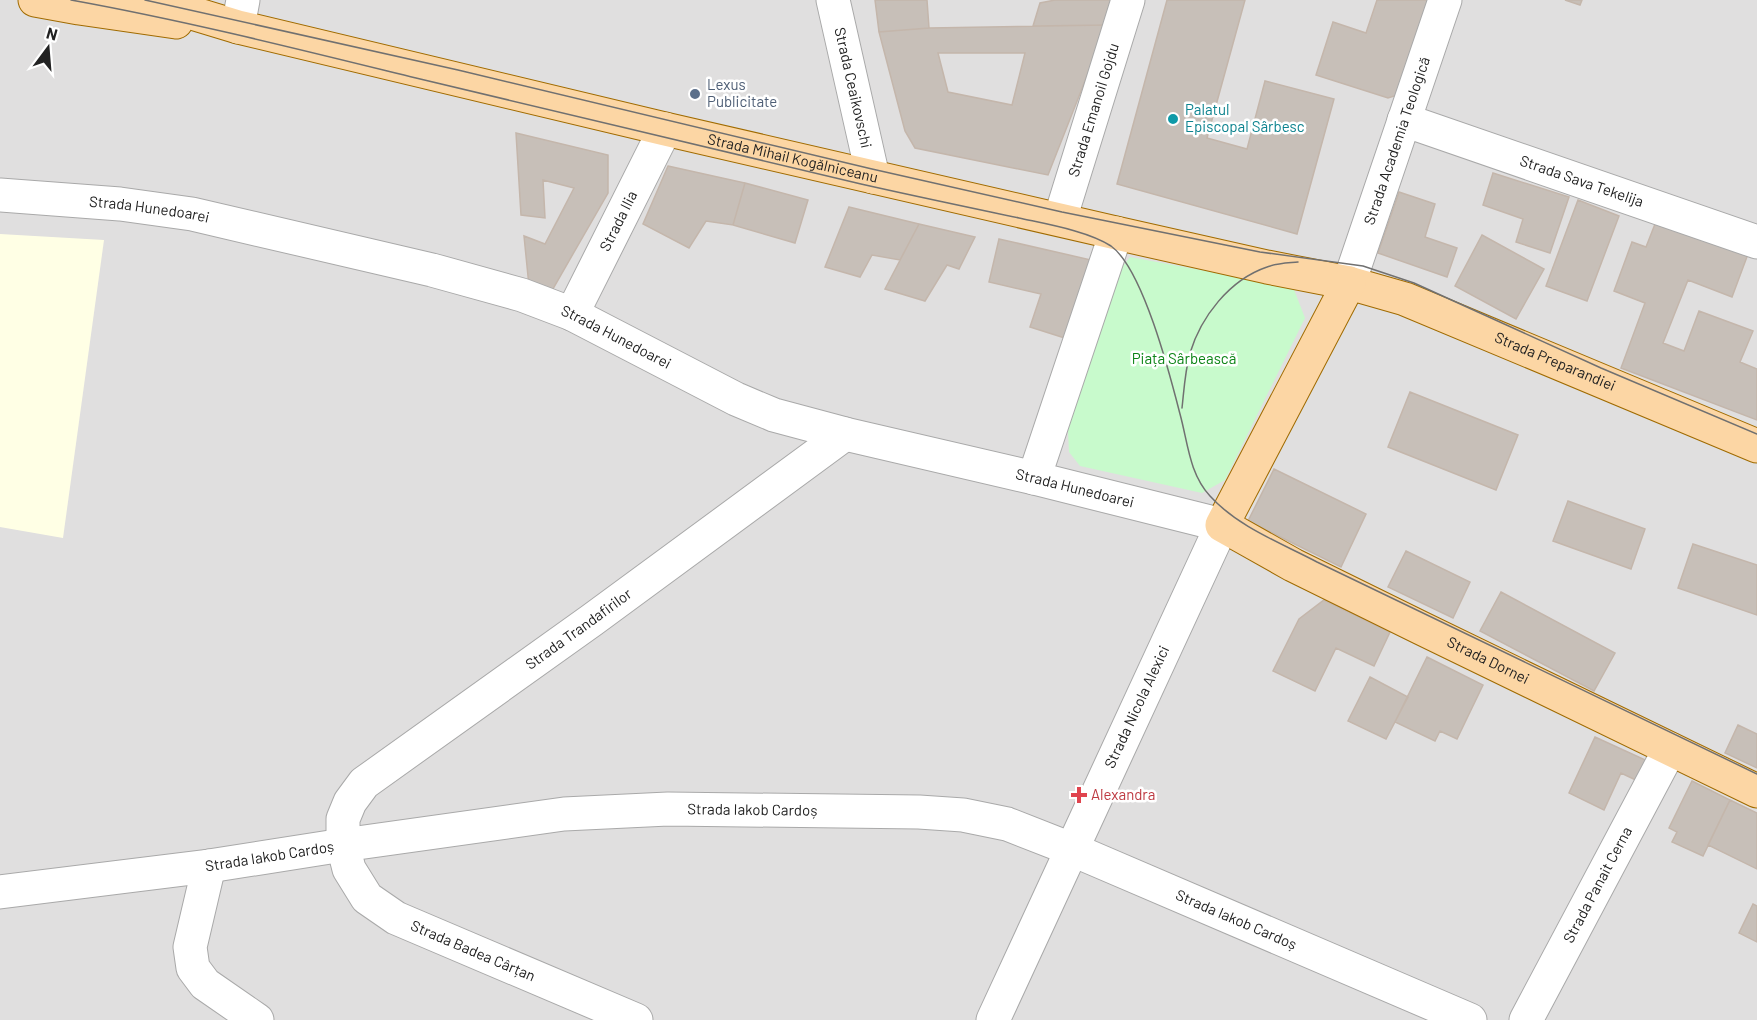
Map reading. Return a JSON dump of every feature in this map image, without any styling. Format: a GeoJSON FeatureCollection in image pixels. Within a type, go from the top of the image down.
{"type":"FeatureCollection","features":[{"type":"Feature","properties":{"kind":"main road","name":"Strada Mihail Kogălniceanu"},"geometry":{"type":"LineString","coordinates":[[35,0],[173,21],[240,13]]}},
{"type":"Feature","properties":{"kind":"main road","name":"Strada Mihail Kogălniceanu"},"geometry":{"type":"LineString","coordinates":[[149,0],[240,13],[665,129],[1060,219],[1116,234],[1349,283]]}},
{"type":"Feature","properties":{"kind":"main road","name":"Strada Preparandiei"},"geometry":{"type":"LineString","coordinates":[[1349,283],[1405,299],[1757,446]]}},
{"type":"Feature","properties":{"kind":"main road"},"geometry":{"type":"LineString","coordinates":[[1222,525],[1349,283]]}},
{"type":"Feature","properties":{"kind":"main road","name":"Strada Dornei"},"geometry":{"type":"LineString","coordinates":[[1222,525],[1336,586],[1757,791]]}},
{"type":"Feature","properties":{"kind":"street","name":"Strada Ceaikovschi"},"geometry":{"type":"LineString","coordinates":[[833,0],[873,177]]}},
{"type":"Feature","properties":{"kind":"street","name":"Strada Emanoil Gojdu"},"geometry":{"type":"LineString","coordinates":[[1060,219],[1128,0]]}},
{"type":"Feature","properties":{"kind":"street","name":"Strada Academia Teologică"},"geometry":{"type":"LineString","coordinates":[[1349,283],[1445,0]]}},
{"type":"Feature","properties":{"kind":"street","name":"Strada Sava Tekelija"},"geometry":{"type":"LineString","coordinates":[[1404,120],[1757,242]]}},
{"type":"Feature","properties":{"kind":"street","name":"Strada Ilia"},"geometry":{"type":"LineString","coordinates":[[573,314],[665,129]]}},
{"type":"Feature","properties":{"kind":"street","name":"Strada Hunedoarei"},"geometry":{"type":"LineString","coordinates":[[0,195],[120,204],[192,214],[432,270],[522,296],[573,314],[736,399],[774,415],[1222,525]]}},
{"type":"Feature","properties":{"kind":"street"},"geometry":{"type":"LineString","coordinates":[[1034,477],[1116,234]]}},
{"type":"Feature","properties":{"kind":"street","name":"Strada Trandafirilor"},"geometry":{"type":"LineString","coordinates":[[343,845],[343,819],[350,802],[364,783],[592,620],[845,434]]}},
{"type":"Feature","properties":{"kind":"street","name":"Strada Nicola Alexici"},"geometry":{"type":"LineString","coordinates":[[993,1020],[1222,525]]}},
{"type":"Feature","properties":{"kind":"street","name":"Strada Panait Cerna"},"geometry":{"type":"LineString","coordinates":[[1526,1020],[1670,749]]}},
{"type":"Feature","properties":{"kind":"street","name":"Strada Iakob Cardoș"},"geometry":{"type":"LineString","coordinates":[[0,892],[209,866],[564,814],[668,809],[919,812],[963,815],[1007,824],[1071,849],[1470,1020]]}},
{"type":"Feature","properties":{"kind":"street","name":"Strada Badea Cârțan"},"geometry":{"type":"LineString","coordinates":[[343,845],[349,869],[367,898],[396,918],[636,1020]]}},
{"type":"Feature","properties":{"kind":"street"},"geometry":{"type":"LineString","coordinates":[[209,866],[190,947],[193,968],[205,984],[257,1020]]}},
{"type":"Feature","properties":{"kind":"shaded area"},"geometry":{"type":"Polygon","coordinates":[[[0,0],[1757,0],[1757,1020],[0,1020],[0,0]]]}},
{"type":"Feature","properties":{"kind":"shaded area"},"geometry":{"type":"Polygon","coordinates":[[[0,234],[104,240],[63,538],[0,527],[0,234]]]}},
{"type":"Feature","properties":{"kind":"green space","name":"Piața Sârbească"},"geometry":{"type":"Polygon","coordinates":[[[1130,257],[1293,287],[1305,318],[1225,480],[1202,493],[1080,466],[1069,452],[1068,431],[1113,279],[1130,257]]]}},
{"type":"Feature","properties":{"kind":"building"},"geometry":{"type":"Polygon","coordinates":[[[875,0],[927,0],[929,28],[879,32],[875,0]]]}},
{"type":"Feature","properties":{"kind":"building"},"geometry":{"type":"Polygon","coordinates":[[[1055,0],[1114,0],[1107,25],[1033,26],[1040,3],[1055,0]]]}},
{"type":"Feature","properties":{"kind":"building","name":"Palatul Episcopal Sârbesc"},"geometry":{"type":"Polygon","coordinates":[[[1167,0],[1245,0],[1207,138],[1247,149],[1265,81],[1334,99],[1297,234],[1117,184],[1167,0]]]}},
{"type":"Feature","properties":{"kind":"building"},"geometry":{"type":"Polygon","coordinates":[[[1377,0],[1434,0],[1404,93],[1388,98],[1316,75],[1333,22],[1366,33],[1377,0]]]}},
{"type":"Feature","properties":{"kind":"building"},"geometry":{"type":"Polygon","coordinates":[[[1565,0],[1582,0],[1580,5],[1565,0]]]}},
{"type":"Feature","properties":{"kind":"building"},"geometry":{"type":"Polygon","coordinates":[[[1107,25],[1048,175],[915,148],[905,131],[879,32],[929,28],[1107,25]],[[938,53],[948,92],[1012,105],[1025,53],[938,53]]]}},
{"type":"Feature","properties":{"kind":"building"},"geometry":{"type":"Polygon","coordinates":[[[516,133],[608,155],[608,193],[550,294],[529,286],[524,236],[545,244],[574,188],[543,180],[545,218],[521,215],[516,133]]]}},
{"type":"Feature","properties":{"kind":"building"},"geometry":{"type":"Polygon","coordinates":[[[668,166],[745,183],[733,225],[706,221],[689,248],[643,224],[668,166]]]}},
{"type":"Feature","properties":{"kind":"building"},"geometry":{"type":"Polygon","coordinates":[[[1493,173],[1569,197],[1550,253],[1516,242],[1523,219],[1483,205],[1493,173]]]}},
{"type":"Feature","properties":{"kind":"building"},"geometry":{"type":"Polygon","coordinates":[[[745,183],[808,200],[795,243],[733,225],[745,183]]]}},
{"type":"Feature","properties":{"kind":"building"},"geometry":{"type":"Polygon","coordinates":[[[1399,192],[1435,204],[1425,237],[1457,248],[1447,277],[1378,253],[1399,192]]]}},
{"type":"Feature","properties":{"kind":"building"},"geometry":{"type":"Polygon","coordinates":[[[1578,200],[1619,216],[1587,301],[1546,286],[1578,200]]]}},
{"type":"Feature","properties":{"kind":"building"},"geometry":{"type":"Polygon","coordinates":[[[849,207],[919,224],[900,260],[872,255],[860,277],[825,267],[849,207]]]}},
{"type":"Feature","properties":{"kind":"building"},"geometry":{"type":"Polygon","coordinates":[[[1657,219],[1748,254],[1732,297],[1688,280],[1663,343],[1684,351],[1699,311],[1753,331],[1740,362],[1757,369],[1757,420],[1621,368],[1645,303],[1614,291],[1632,242],[1646,247],[1657,219]]]}},
{"type":"Feature","properties":{"kind":"building"},"geometry":{"type":"Polygon","coordinates":[[[919,224],[975,237],[959,269],[947,265],[925,301],[885,289],[919,224]]]}},
{"type":"Feature","properties":{"kind":"building"},"geometry":{"type":"Polygon","coordinates":[[[1482,235],[1544,269],[1516,319],[1455,286],[1482,235]]]}},
{"type":"Feature","properties":{"kind":"building"},"geometry":{"type":"Polygon","coordinates":[[[999,239],[1091,260],[1071,340],[1030,327],[1041,294],[989,282],[999,239]]]}},
{"type":"Feature","properties":{"kind":"building"},"geometry":{"type":"Polygon","coordinates":[[[1410,392],[1518,435],[1496,490],[1388,447],[1410,392]]]}},
{"type":"Feature","properties":{"kind":"building"},"geometry":{"type":"Polygon","coordinates":[[[1274,469],[1366,514],[1341,567],[1248,521],[1274,469]]]}},
{"type":"Feature","properties":{"kind":"building"},"geometry":{"type":"Polygon","coordinates":[[[1568,501],[1645,529],[1631,569],[1553,541],[1568,501]]]}},
{"type":"Feature","properties":{"kind":"building"},"geometry":{"type":"Polygon","coordinates":[[[1693,544],[1757,565],[1757,615],[1678,588],[1693,544]]]}},
{"type":"Feature","properties":{"kind":"building"},"geometry":{"type":"Polygon","coordinates":[[[1406,551],[1470,582],[1453,618],[1388,587],[1406,551]]]}},
{"type":"Feature","properties":{"kind":"building"},"geometry":{"type":"Polygon","coordinates":[[[1501,592],[1615,653],[1594,691],[1480,631],[1501,592]]]}},
{"type":"Feature","properties":{"kind":"building"},"geometry":{"type":"Polygon","coordinates":[[[1324,600],[1390,632],[1374,666],[1336,648],[1315,691],[1273,671],[1299,619],[1324,600]]]}},
{"type":"Feature","properties":{"kind":"building"},"geometry":{"type":"Polygon","coordinates":[[[1427,657],[1483,685],[1457,739],[1440,731],[1435,741],[1395,722],[1427,657]]]}},
{"type":"Feature","properties":{"kind":"building"},"geometry":{"type":"Polygon","coordinates":[[[1370,677],[1408,697],[1386,739],[1348,721],[1370,677]]]}},
{"type":"Feature","properties":{"kind":"building"},"geometry":{"type":"Polygon","coordinates":[[[1738,725],[1757,734],[1757,768],[1725,753],[1738,725]]]}},
{"type":"Feature","properties":{"kind":"building"},"geometry":{"type":"Polygon","coordinates":[[[1595,737],[1652,763],[1642,783],[1621,773],[1604,810],[1569,793],[1595,737]]]}},
{"type":"Feature","properties":{"kind":"building"},"geometry":{"type":"Polygon","coordinates":[[[1692,781],[1730,800],[1703,856],[1672,842],[1677,832],[1669,828],[1692,781]]]}},
{"type":"Feature","properties":{"kind":"building"},"geometry":{"type":"Polygon","coordinates":[[[1730,800],[1757,813],[1757,869],[1708,845],[1730,800]]]}},
{"type":"Feature","properties":{"kind":"building"},"geometry":{"type":"Polygon","coordinates":[[[1753,904],[1757,906],[1757,942],[1739,933],[1753,904]]]}},
{"type":"Feature","properties":{"kind":"tram line"},"geometry":{"type":"LineString","coordinates":[[71,0],[244,36],[861,184],[1054,226],[1102,241],[1123,258],[1144,299],[1170,375],[1193,468],[1210,496],[1233,517],[1317,562],[1757,774]]}},
{"type":"Feature","properties":{"kind":"tram line"},"geometry":{"type":"LineString","coordinates":[[145,0],[458,70],[1062,212],[1260,252],[1363,266],[1414,283],[1601,368],[1757,434]]}},
{"type":"Feature","properties":{"kind":"tram line"},"geometry":{"type":"LineString","coordinates":[[1182,408],[1190,353],[1201,326],[1218,301],[1240,281],[1253,273],[1275,265],[1298,262]]}},
{"type":"Feature","properties":{"kind":"place","name":"Lexus Publicitate"},"geometry":{"type":"Point","coordinates":[695,94]}},
{"type":"Feature","properties":{"kind":"place","name":"Palatul Episcopal Sârbesc"},"geometry":{"type":"Point","coordinates":[1173,119]}},
{"type":"Feature","properties":{"kind":"place","name":"Alexandra"},"geometry":{"type":"Point","coordinates":[1079,795]}}]}
